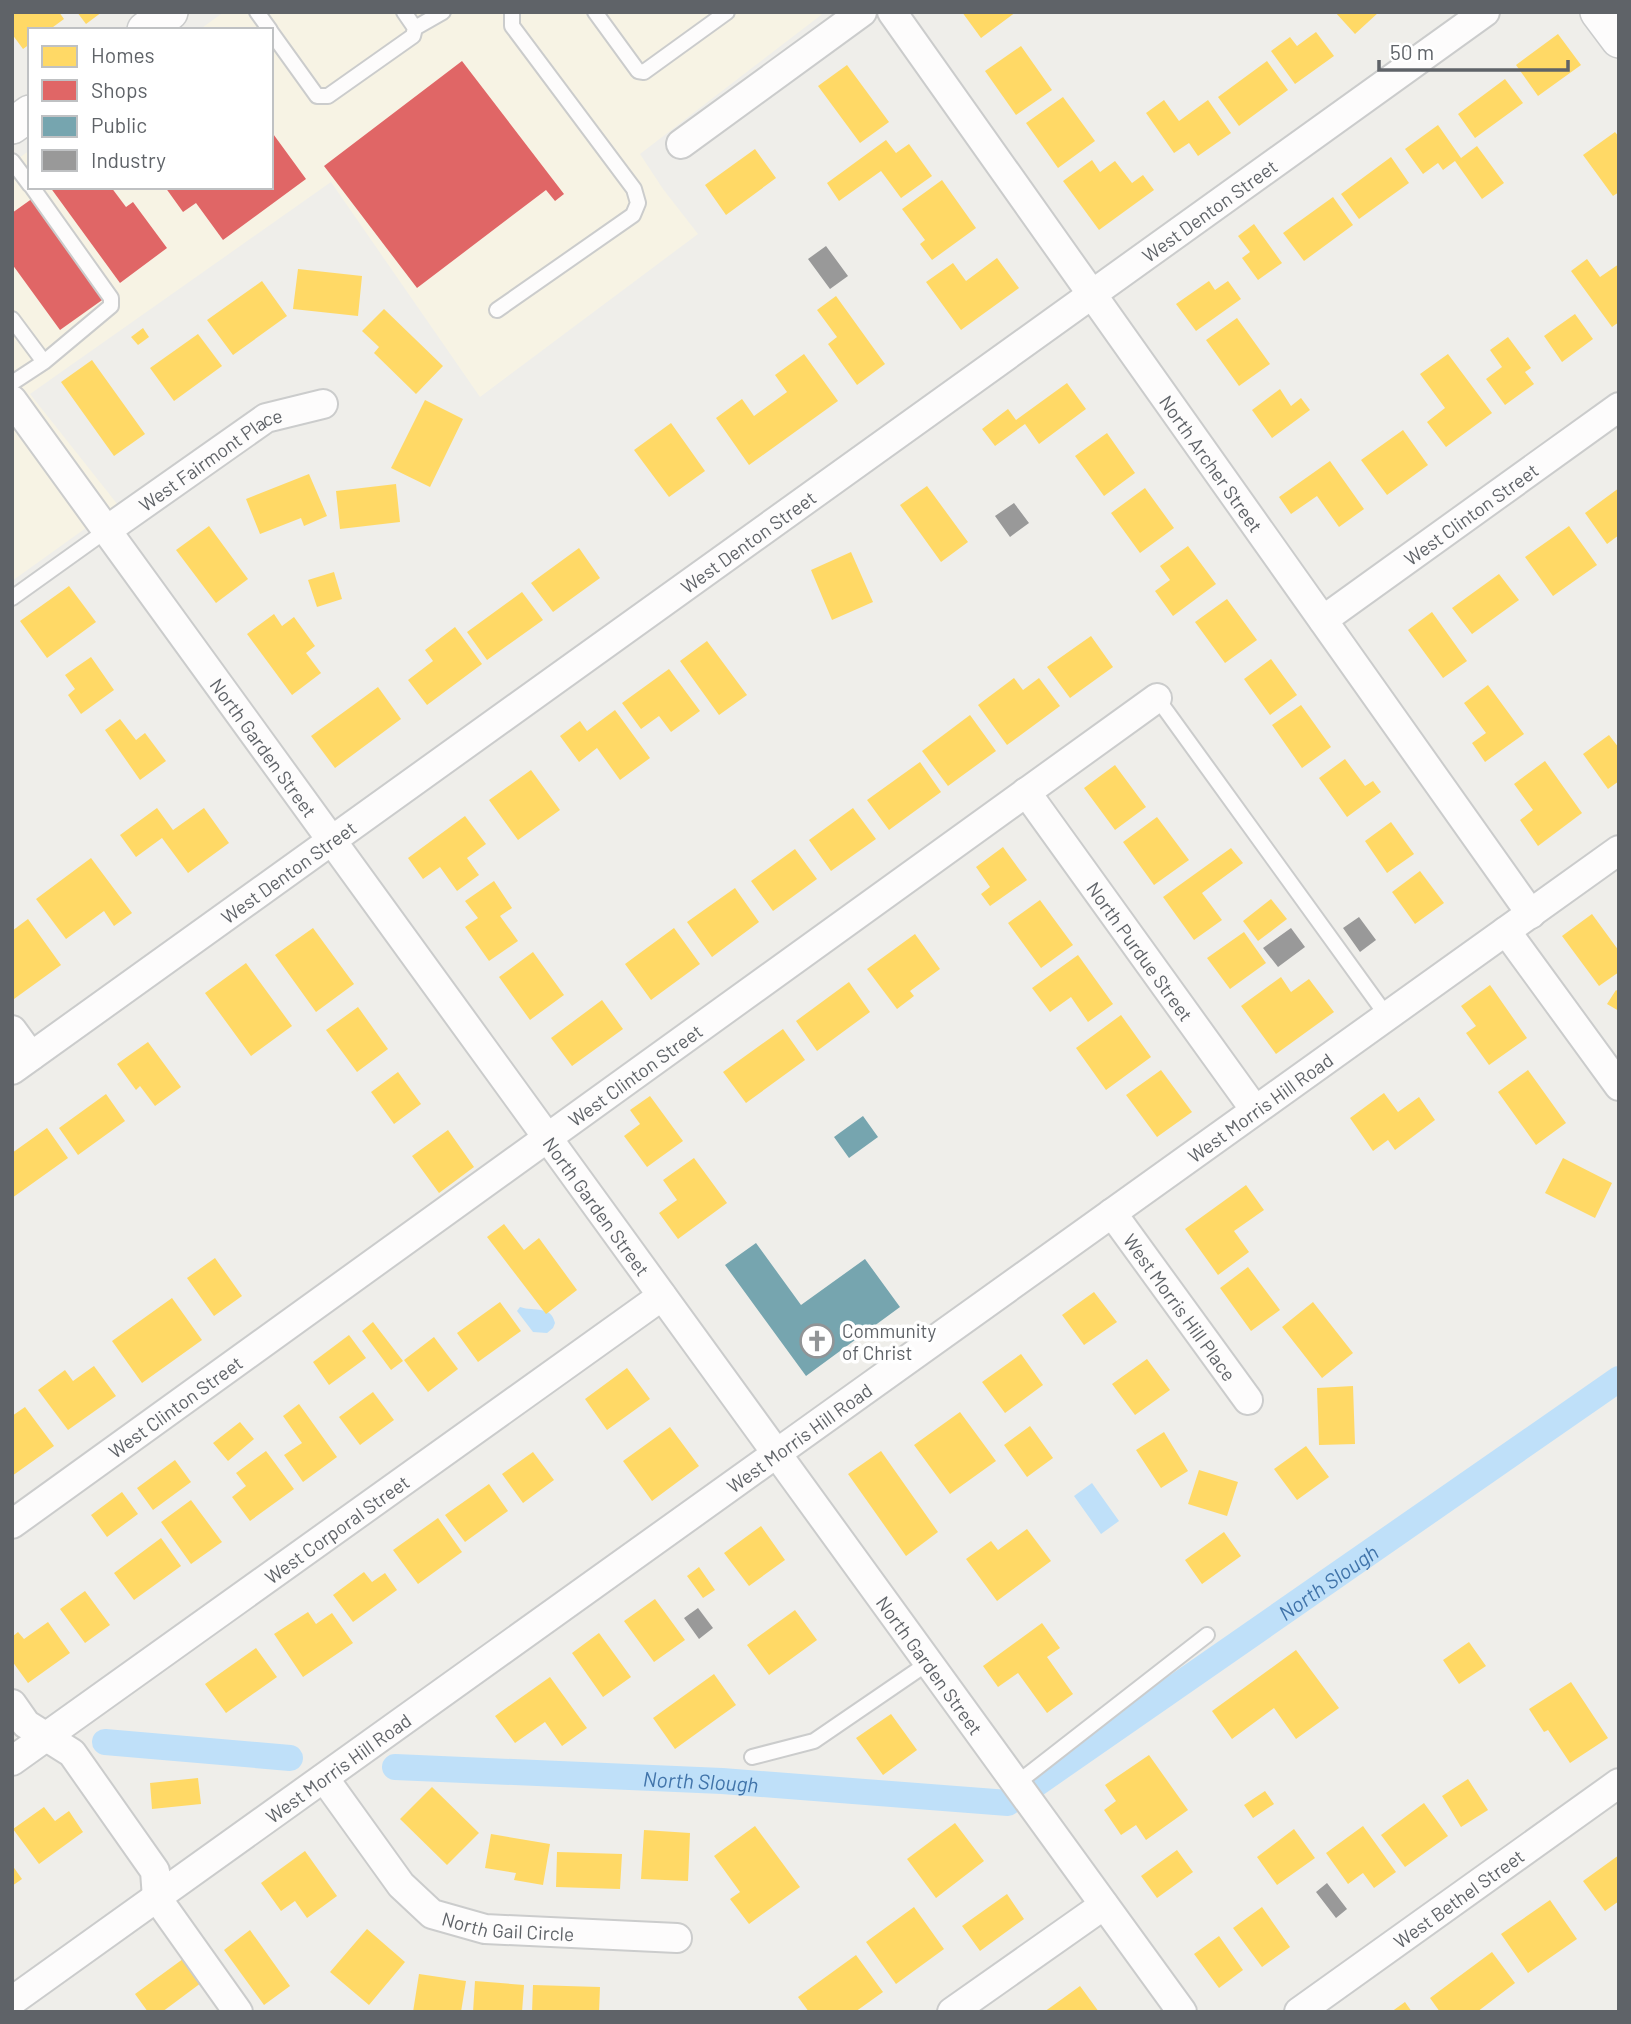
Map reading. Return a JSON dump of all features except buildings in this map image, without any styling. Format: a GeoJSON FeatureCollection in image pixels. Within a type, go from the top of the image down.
{"type":"FeatureCollection","features":[{"type":"Feature","properties":{"kind":"street"},"geometry":{"type":"LineString","coordinates":[[148,28],[170,12]]}},
{"type":"Feature","properties":{"kind":"street"},"geometry":{"type":"LineString","coordinates":[[681,144],[862,12]]}},
{"type":"Feature","properties":{"kind":"street","name":"North Archer Street"},"geometry":{"type":"LineString","coordinates":[[892,12],[1531,914]]}},
{"type":"Feature","properties":{"kind":"street","name":"West Denton Street"},"geometry":{"type":"LineString","coordinates":[[22,1063],[1485,12]]}},
{"type":"Feature","properties":{"kind":"street"},"geometry":{"type":"LineString","coordinates":[[1598,12],[1619,40]]}},
{"type":"Feature","properties":{"kind":"street"},"geometry":{"type":"LineString","coordinates":[[12,126],[28,114]]}},
{"type":"Feature","properties":{"kind":"street","name":"North Garden Street"},"geometry":{"type":"LineString","coordinates":[[13,396],[107,530],[1182,2012]]}},
{"type":"Feature","properties":{"kind":"street","name":"West Fairmont Place"},"geometry":{"type":"LineString","coordinates":[[107,530],[266,418],[323,404]]}},
{"type":"Feature","properties":{"kind":"street","name":"West Clinton Street"},"geometry":{"type":"LineString","coordinates":[[1323,620],[1619,407]]}},
{"type":"Feature","properties":{"kind":"street","name":"West Clinton Street"},"geometry":{"type":"LineString","coordinates":[[12,1524],[1157,698]]}},
{"type":"Feature","properties":{"kind":"street","name":"North Purdue Street"},"geometry":{"type":"LineString","coordinates":[[1026,792],[1255,1110]]}},
{"type":"Feature","properties":{"kind":"street","name":"West Morris Hill Road"},"geometry":{"type":"LineString","coordinates":[[12,2001],[1619,850]]}},
{"type":"Feature","properties":{"kind":"street"},"geometry":{"type":"LineString","coordinates":[[1506,930],[1619,1086]]}},
{"type":"Feature","properties":{"kind":"street"},"geometry":{"type":"LineString","coordinates":[[12,1030],[22,1063]]}},
{"type":"Feature","properties":{"kind":"street","name":"West Morris Hill Place"},"geometry":{"type":"LineString","coordinates":[[1112,1213],[1248,1400]]}},
{"type":"Feature","properties":{"kind":"street","name":"West Corporal Street"},"geometry":{"type":"LineString","coordinates":[[12,1761],[662,1296]]}},
{"type":"Feature","properties":{"kind":"street"},"geometry":{"type":"LineString","coordinates":[[12,1703],[26,1724],[72,1753],[155,1871],[157,1898],[238,2012]]}},
{"type":"Feature","properties":{"kind":"street","name":"North Gail Circle"},"geometry":{"type":"LineString","coordinates":[[324,1778],[401,1885],[432,1914],[485,1929],[677,1938]]}},
{"type":"Feature","properties":{"kind":"street","name":"West Bethel Street"},"geometry":{"type":"LineString","coordinates":[[1298,2012],[1619,1783]]}},
{"type":"Feature","properties":{"kind":"street"},"geometry":{"type":"LineString","coordinates":[[952,2012],[1104,1905]]}},
{"type":"Feature","properties":{"kind":"lane"},"geometry":{"type":"LineString","coordinates":[[257,12],[268,28]]}},
{"type":"Feature","properties":{"kind":"lane"},"geometry":{"type":"LineString","coordinates":[[273,35],[317,96],[328,96],[413,36],[415,27],[404,12]]}},
{"type":"Feature","properties":{"kind":"lane"},"geometry":{"type":"LineString","coordinates":[[415,27],[443,12]]}},
{"type":"Feature","properties":{"kind":"lane"},"geometry":{"type":"LineString","coordinates":[[497,310],[633,215],[638,203],[634,189],[512,26],[512,12]]}},
{"type":"Feature","properties":{"kind":"lane"},"geometry":{"type":"LineString","coordinates":[[595,12],[638,71],[644,72],[727,12]]}},
{"type":"Feature","properties":{"kind":"lane"},"geometry":{"type":"LineString","coordinates":[[12,160],[28,182]]}},
{"type":"Feature","properties":{"kind":"lane"},"geometry":{"type":"LineString","coordinates":[[13,396],[44,362],[111,306],[111,298],[33,189]]}},
{"type":"Feature","properties":{"kind":"lane"},"geometry":{"type":"LineString","coordinates":[[12,319],[44,362]]}},
{"type":"Feature","properties":{"kind":"lane"},"geometry":{"type":"LineString","coordinates":[[12,598],[107,530]]}},
{"type":"Feature","properties":{"kind":"lane"},"geometry":{"type":"LineString","coordinates":[[1157,698],[1387,1016]]}},
{"type":"Feature","properties":{"kind":"lane"},"geometry":{"type":"LineString","coordinates":[[1016,1784],[1207,1635]]}},
{"type":"Feature","properties":{"kind":"lane"},"geometry":{"type":"LineString","coordinates":[[752,1757],[814,1741],[928,1663]]}},
{"type":"Feature","properties":{"kind":"shaded area"},"geometry":{"type":"Polygon","coordinates":[[[224,12],[825,12],[640,154],[698,234],[480,397],[331,182],[30,394],[118,505],[12,581],[12,163],[28,151],[28,189],[273,189],[273,28],[202,28],[224,12]]]}},
{"type":"Feature","properties":{"kind":"water"},"geometry":{"type":"Polygon","coordinates":[[[520,1307],[546,1311],[553,1317],[553,1328],[547,1333],[533,1332],[517,1311],[520,1307]]]}},
{"type":"Feature","properties":{"kind":"water"},"geometry":{"type":"Polygon","coordinates":[[[1092,1483],[1119,1521],[1101,1534],[1074,1496],[1092,1483]]]}},
{"type":"Feature","properties":{"kind":"waterway","name":"North Slough"},"geometry":{"type":"LineString","coordinates":[[1036,1784],[1619,1379]]}},
{"type":"Feature","properties":{"kind":"waterway","name":"North Slough"},"geometry":{"type":"LineString","coordinates":[[105,1742],[290,1758]]}},
{"type":"Feature","properties":{"kind":"waterway","name":"North Slough"},"geometry":{"type":"LineString","coordinates":[[395,1767],[722,1781],[1008,1803]]}},
{"type":"Feature","properties":{"kind":"place","name":"Community of Christ"},"geometry":{"type":"Point","coordinates":[817,1341]}}]}
